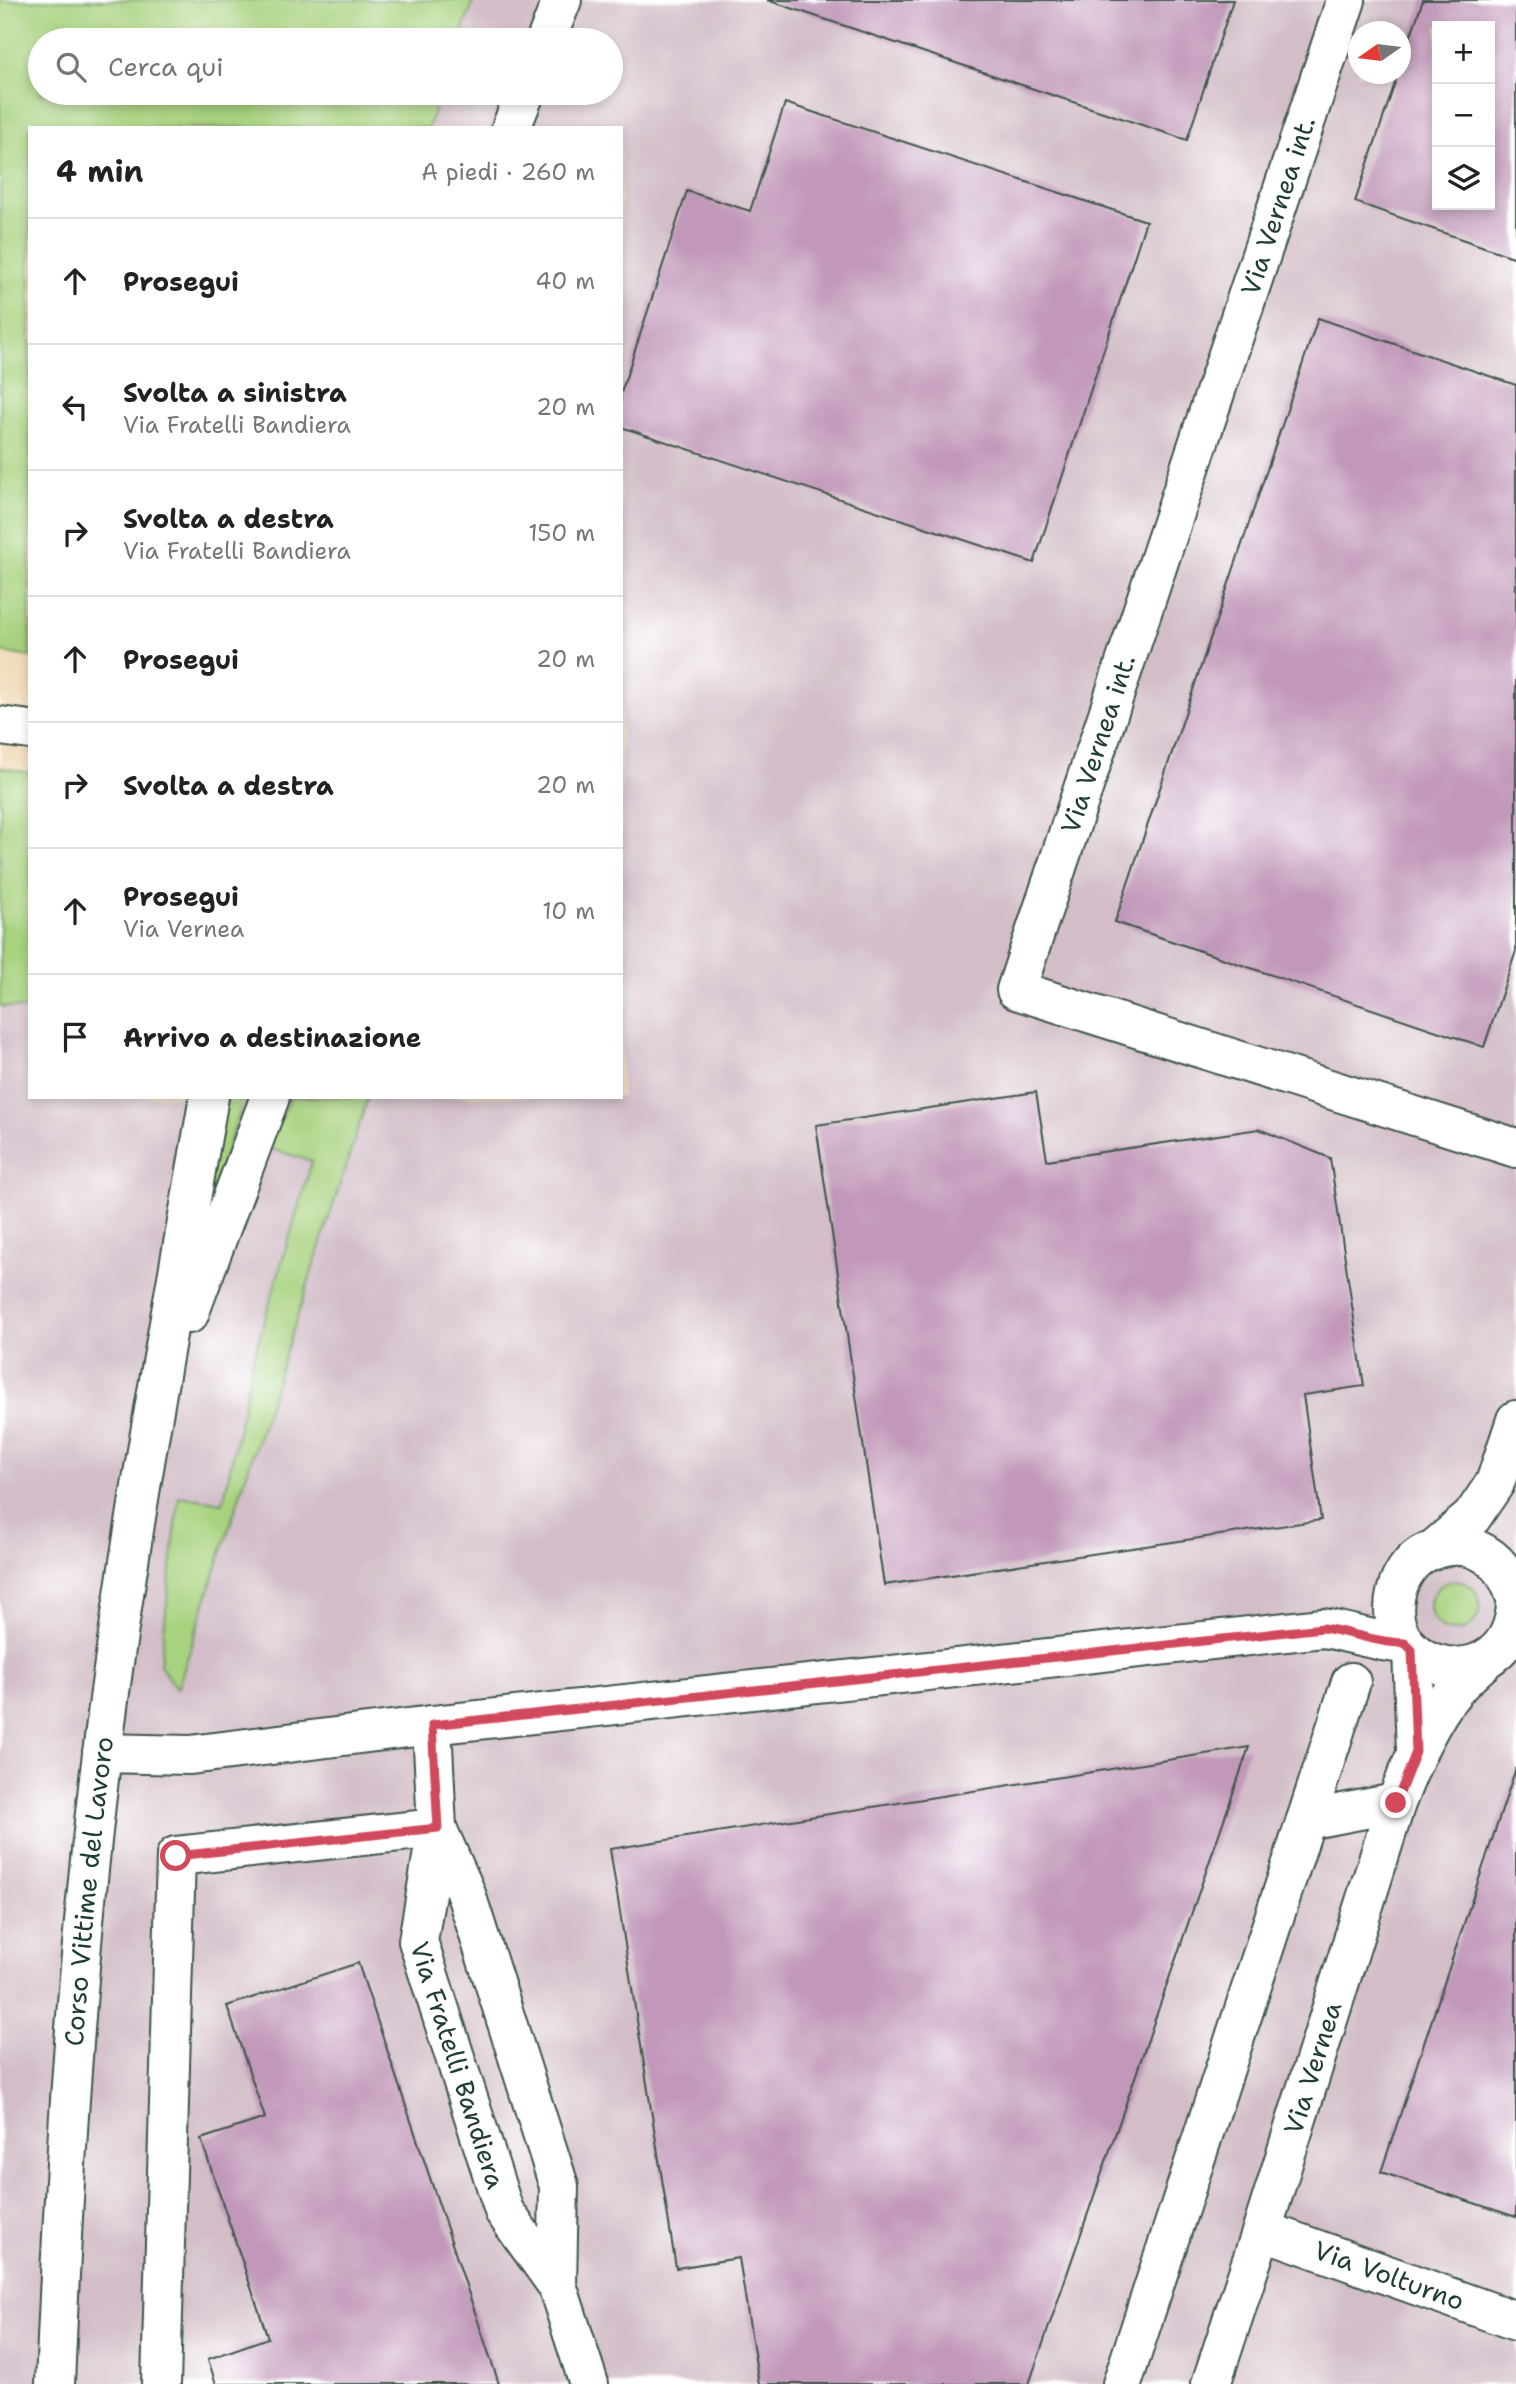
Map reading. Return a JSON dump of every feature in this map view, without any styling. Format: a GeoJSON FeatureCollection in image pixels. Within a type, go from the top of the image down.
{"type":"FeatureCollection","features":[{"type":"Feature","properties":{"kind":"street"},"geometry":{"type":"LineString","coordinates":[[551,28],[562,0]]}},
{"type":"Feature","properties":{"kind":"street"},"geometry":{"type":"LineString","coordinates":[[560,28],[568,0]]}},
{"type":"Feature","properties":{"kind":"street","name":"Via Vernea int."},"geometry":{"type":"LineString","coordinates":[[1346,0],[1016,990],[1516,1148]]}},
{"type":"Feature","properties":{"kind":"street"},"geometry":{"type":"LineString","coordinates":[[512,126],[520,105]]}},
{"type":"Feature","properties":{"kind":"street"},"geometry":{"type":"LineString","coordinates":[[535,126],[540,105]]}},
{"type":"Feature","properties":{"kind":"street"},"geometry":{"type":"LineString","coordinates":[[0,726],[28,730]]}},
{"type":"Feature","properties":{"kind":"street","name":"Corso Vittime del Lavoro"},"geometry":{"type":"LineString","coordinates":[[55,2384],[65,2168],[102,1753],[156,1402],[209,1099]]}},
{"type":"Feature","properties":{"kind":"street","name":"Corso Vittime del Lavoro"},"geometry":{"type":"LineString","coordinates":[[156,1402],[269,1099]]}},
{"type":"Feature","properties":{"kind":"street"},"geometry":{"type":"LineString","coordinates":[[1433,1550],[1472,1517],[1495,1483],[1516,1420]]}},
{"type":"Feature","properties":{"kind":"street"},"geometry":{"type":"LineString","coordinates":[[1495,1483],[1494,1533],[1510,1582],[1516,1620],[1508,1639],[1484,1661],[1457,1668],[1438,1666],[1419,1657],[1396,1624],[1393,1604],[1398,1584],[1408,1566],[1424,1553],[1443,1546],[1463,1546],[1483,1552],[1510,1582]]}},
{"type":"Feature","properties":{"kind":"street"},"geometry":{"type":"LineString","coordinates":[[1323,1628],[1398,1584]]}},
{"type":"Feature","properties":{"kind":"street"},"geometry":{"type":"LineString","coordinates":[[102,1753],[190,1755],[432,1725],[1323,1628],[1357,1633],[1383,1643],[1409,1646]]}},
{"type":"Feature","properties":{"kind":"street"},"geometry":{"type":"LineString","coordinates":[[1409,1646],[1416,1752]]}},
{"type":"Feature","properties":{"kind":"street","name":"Via Vernea"},"geometry":{"type":"LineString","coordinates":[[1211,2384],[1396,1803],[1416,1752],[1438,1714],[1457,1688],[1484,1661]]}},
{"type":"Feature","properties":{"kind":"street"},"geometry":{"type":"LineString","coordinates":[[1122,2384],[1351,1682]]}},
{"type":"Feature","properties":{"kind":"street","name":"Via Fratelli Bandiera"},"geometry":{"type":"LineString","coordinates":[[432,1725],[438,1828],[418,1941],[504,2211],[558,2285]]}},
{"type":"Feature","properties":{"kind":"street"},"geometry":{"type":"LineString","coordinates":[[1306,1820],[1396,1803]]}},
{"type":"Feature","properties":{"kind":"street"},"geometry":{"type":"LineString","coordinates":[[161,2384],[176,1856],[438,1828]]}},
{"type":"Feature","properties":{"kind":"street","name":"Via Fratelli Bandiera"},"geometry":{"type":"LineString","coordinates":[[438,1828],[465,1891],[559,2186],[558,2285],[589,2384]]}},
{"type":"Feature","properties":{"kind":"street","name":"Via Volturno"},"geometry":{"type":"LineString","coordinates":[[1262,2230],[1516,2321]]}},
{"type":"Feature","properties":{"kind":"shaded area"},"geometry":{"type":"Polygon","coordinates":[[[474,0],[1516,0],[1516,2384],[0,2384],[0,1006],[28,1009],[28,1099],[623,1099],[623,126],[429,126],[436,105],[623,105],[623,28],[464,28],[474,0]]]}},
{"type":"Feature","properties":{"kind":"green space"},"geometry":{"type":"Polygon","coordinates":[[[0,0],[474,0],[464,28],[28,28],[28,105],[436,105],[429,126],[28,126],[28,657],[0,652],[0,0]]]}},
{"type":"Feature","properties":{"kind":"green space"},"geometry":{"type":"Polygon","coordinates":[[[0,767],[28,773],[28,1009],[0,1006],[0,767]]]}},
{"type":"Feature","properties":{"kind":"green space"},"geometry":{"type":"Polygon","coordinates":[[[223,1099],[244,1099],[188,1262],[223,1099]]]}},
{"type":"Feature","properties":{"kind":"green space"},"geometry":{"type":"Polygon","coordinates":[[[290,1099],[367,1099],[177,1690],[160,1665],[179,1496],[223,1503],[253,1359],[312,1161],[267,1148],[290,1099]]]}},
{"type":"Feature","properties":{"kind":"green space"},"geometry":{"type":"Polygon","coordinates":[[[1455,1581],[1472,1589],[1480,1606],[1472,1623],[1455,1631],[1438,1623],[1430,1606],[1438,1589],[1455,1581]]]}},
{"type":"Feature","properties":{"kind":"building"},"geometry":{"type":"Polygon","coordinates":[[[767,0],[1233,0],[1187,140],[767,0]]]}},
{"type":"Feature","properties":{"kind":"building"},"geometry":{"type":"Polygon","coordinates":[[[1423,0],[1516,0],[1516,258],[1355,202],[1395,84],[1411,84],[1411,35],[1423,0]]]}},
{"type":"Feature","properties":{"kind":"building"},"geometry":{"type":"Polygon","coordinates":[[[785,103],[1146,221],[1034,563],[623,428],[623,387],[687,191],[750,211],[785,103]]]}},
{"type":"Feature","properties":{"kind":"building"},"geometry":{"type":"Polygon","coordinates":[[[1318,318],[1516,385],[1516,951],[1484,1047],[1115,922],[1318,318]]]}},
{"type":"Feature","properties":{"kind":"building"},"geometry":{"type":"Polygon","coordinates":[[[1036,1092],[1047,1160],[1259,1129],[1330,1158],[1364,1386],[1303,1395],[1321,1520],[884,1585],[816,1125],[1036,1092]]]}},
{"type":"Feature","properties":{"kind":"building"},"geometry":{"type":"Polygon","coordinates":[[[1249,1747],[1029,2384],[759,2384],[739,2258],[676,2268],[610,1849],[1249,1747]]]}},
{"type":"Feature","properties":{"kind":"building"},"geometry":{"type":"Polygon","coordinates":[[[1516,1768],[1516,2217],[1381,2172],[1516,1768]]]}},
{"type":"Feature","properties":{"kind":"building"},"geometry":{"type":"Polygon","coordinates":[[[358,1963],[499,2384],[216,2384],[208,2359],[268,2338],[201,2139],[265,2118],[227,2006],[358,1963]]]}},
{"type":"Feature","properties":{"kind":"route"},"geometry":{"type":"LineString","coordinates":[[176,1856],[438,1828],[432,1725],[1323,1628],[1357,1633],[1383,1643],[1405,1643],[1412,1650],[1416,1752],[1396,1803]]}}]}
